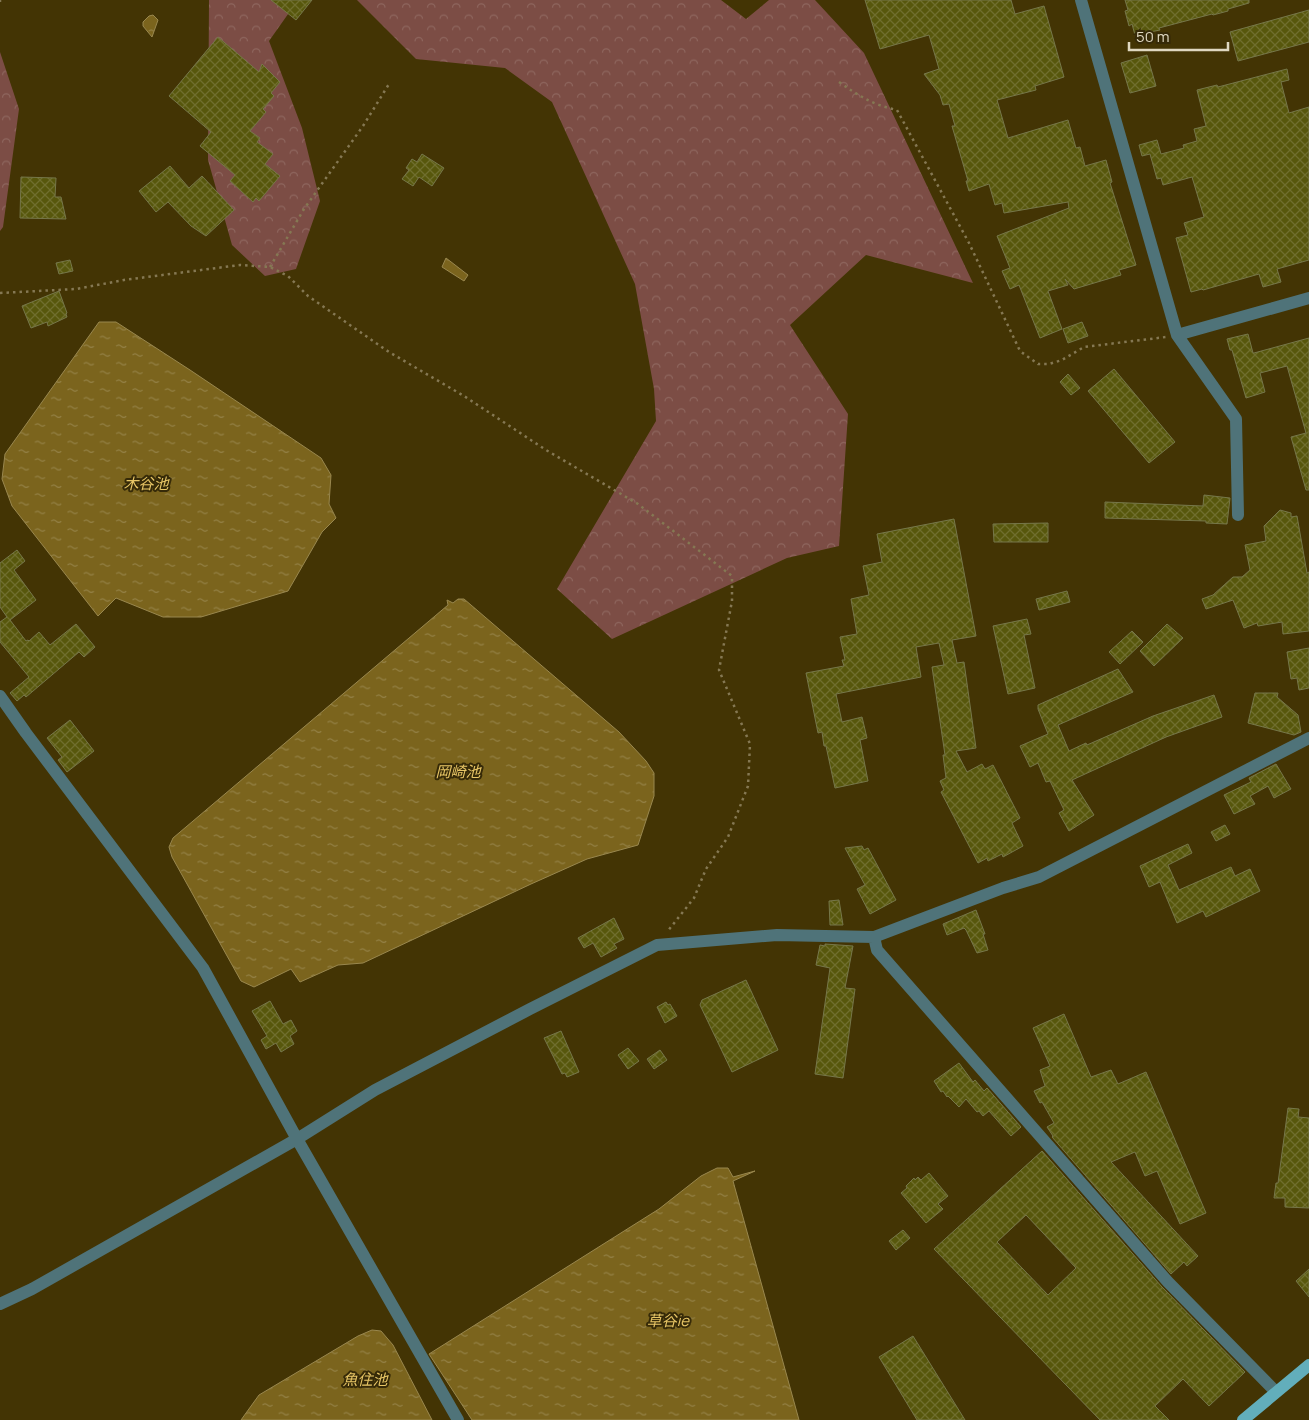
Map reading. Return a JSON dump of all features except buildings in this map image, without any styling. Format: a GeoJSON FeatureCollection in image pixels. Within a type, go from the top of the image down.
{"type":"FeatureCollection","features":[{"type":"Feature","properties":{"kind":"main road"},"geometry":{"type":"LineString","coordinates":[[1243,1420],[1309,1365]]}},
{"type":"Feature","properties":{"kind":"street"},"geometry":{"type":"LineString","coordinates":[[1081,0],[1177,335],[1236,419],[1238,515]]}},
{"type":"Feature","properties":{"kind":"street"},"geometry":{"type":"LineString","coordinates":[[1177,335],[1309,298]]}},
{"type":"Feature","properties":{"kind":"street"},"geometry":{"type":"LineString","coordinates":[[0,696],[203,968],[297,1139],[458,1420]]}},
{"type":"Feature","properties":{"kind":"street"},"geometry":{"type":"LineString","coordinates":[[0,1304],[40,1284],[297,1139],[384,1086],[657,944],[777,935],[874,937],[1003,888],[1039,877],[1309,738]]}},
{"type":"Feature","properties":{"kind":"street"},"geometry":{"type":"LineString","coordinates":[[874,937],[877,950],[1043,1141],[1168,1282],[1276,1392]]}},
{"type":"Feature","properties":{"kind":"path"},"geometry":{"type":"LineString","coordinates":[[839,82],[866,100],[897,110],[969,243],[1020,351],[1038,364],[1049,364],[1062,360],[1084,347],[1177,335]]}},
{"type":"Feature","properties":{"kind":"path"},"geometry":{"type":"LineString","coordinates":[[270,267],[304,209],[363,126],[389,84]]}},
{"type":"Feature","properties":{"kind":"path"},"geometry":{"type":"LineString","coordinates":[[0,293],[76,289],[124,280],[240,265],[270,267],[288,276],[308,296],[389,352],[464,396],[546,450],[638,504],[732,576],[732,601],[719,670],[750,744],[748,786],[728,837],[706,869],[694,898],[657,944]]}},
{"type":"Feature","properties":{"kind":"green space"},"geometry":{"type":"Polygon","coordinates":[[[209,0],[298,0],[269,41],[302,128],[320,201],[296,269],[265,276],[232,245],[208,160],[209,0]]]}},
{"type":"Feature","properties":{"kind":"green space"},"geometry":{"type":"Polygon","coordinates":[[[357,0],[721,0],[746,19],[769,0],[815,0],[864,53],[973,283],[866,255],[790,325],[848,414],[839,546],[787,558],[612,639],[557,589],[656,421],[654,389],[635,284],[552,102],[505,68],[416,59],[357,0]]]}},
{"type":"Feature","properties":{"kind":"green space"},"geometry":{"type":"Polygon","coordinates":[[[0,52],[19,109],[3,227],[0,231],[0,52]]]}},
{"type":"Feature","properties":{"kind":"water"},"geometry":{"type":"Polygon","coordinates":[[[153,15],[158,20],[152,37],[143,26],[143,22],[153,15]]]}},
{"type":"Feature","properties":{"kind":"water"},"geometry":{"type":"Polygon","coordinates":[[[446,258],[468,275],[464,281],[442,267],[446,258]]]}},
{"type":"Feature","properties":{"kind":"water","name":"木谷池"},"geometry":{"type":"Polygon","coordinates":[[[99,322],[116,322],[321,458],[331,475],[329,504],[336,518],[322,532],[288,591],[201,617],[163,617],[116,598],[98,616],[12,506],[2,479],[5,454],[99,322]]]}},
{"type":"Feature","properties":{"kind":"water","name":"岡崎池"},"geometry":{"type":"Polygon","coordinates":[[[458,599],[464,599],[619,732],[646,761],[654,773],[654,796],[638,845],[587,859],[363,963],[338,965],[300,982],[291,969],[254,987],[241,981],[172,857],[169,847],[173,838],[448,605],[447,600],[453,603],[458,599]]]}},
{"type":"Feature","properties":{"kind":"water","name":"草谷ie"},"geometry":{"type":"Polygon","coordinates":[[[717,1168],[728,1168],[733,1177],[755,1171],[733,1181],[799,1420],[472,1420],[429,1354],[659,1209],[701,1176],[717,1168]]]}},
{"type":"Feature","properties":{"kind":"water","name":"魚住池"},"geometry":{"type":"Polygon","coordinates":[[[372,1330],[381,1331],[393,1345],[432,1420],[241,1420],[259,1395],[358,1336],[372,1330]]]}}]}
